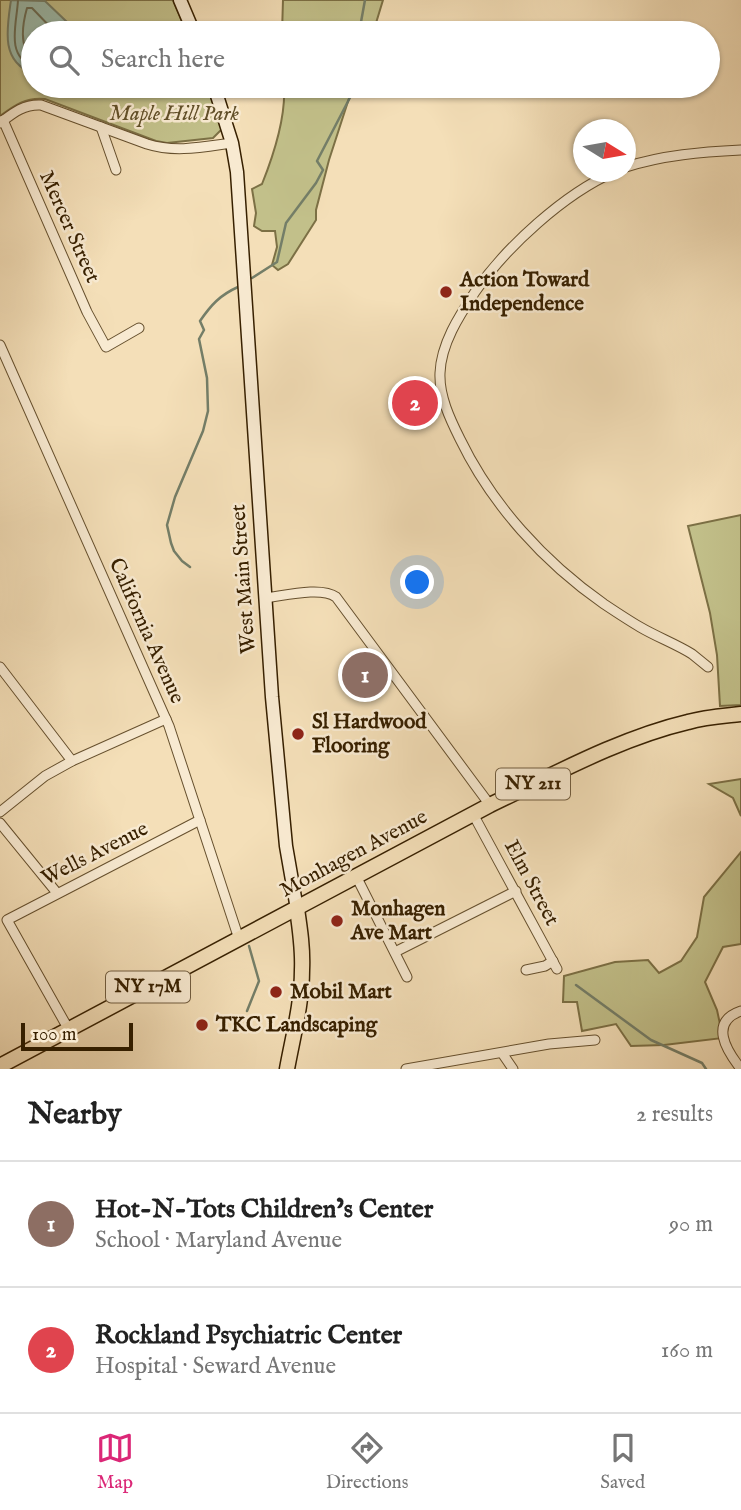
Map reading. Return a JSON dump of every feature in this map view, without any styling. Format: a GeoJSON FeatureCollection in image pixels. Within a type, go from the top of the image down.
{"type":"FeatureCollection","features":[{"type":"Feature","properties":{"kind":"main road","name":"Monhagen Avenue"},"geometry":{"type":"LineString","coordinates":[[2,1062],[69,1030],[473,814],[572,766],[636,738],[686,722],[741,714]]}},
{"type":"Feature","properties":{"kind":"main road","name":"West Main Street"},"geometry":{"type":"LineString","coordinates":[[287,1069],[302,973],[297,909]]}},
{"type":"Feature","properties":{"kind":"street"},"geometry":{"type":"LineString","coordinates":[[181,1],[189,21]]}},
{"type":"Feature","properties":{"kind":"street","name":"West Main Street"},"geometry":{"type":"LineString","coordinates":[[219,98],[232,143],[241,211],[276,751],[286,846],[297,909]]}},
{"type":"Feature","properties":{"kind":"street"},"geometry":{"type":"LineString","coordinates":[[2,122],[23,107],[34,104],[164,149],[232,143]]}},
{"type":"Feature","properties":{"kind":"street","name":"Mercer Street"},"geometry":{"type":"LineString","coordinates":[[2,122],[87,312],[106,347],[139,328]]}},
{"type":"Feature","properties":{"kind":"street"},"geometry":{"type":"LineString","coordinates":[[101,127],[116,170]]}},
{"type":"Feature","properties":{"kind":"street"},"geometry":{"type":"LineString","coordinates":[[636,164],[677,156],[741,150]]}},
{"type":"Feature","properties":{"kind":"street"},"geometry":{"type":"LineString","coordinates":[[594,182],[558,207],[527,234],[479,285],[445,348],[440,373],[442,394],[452,424],[478,474],[521,530],[560,569],[604,604],[639,627],[692,654],[708,667]]}},
{"type":"Feature","properties":{"kind":"street","name":"California Avenue"},"geometry":{"type":"LineString","coordinates":[[0,345],[166,719],[239,939]]}},
{"type":"Feature","properties":{"kind":"street"},"geometry":{"type":"LineString","coordinates":[[265,598],[316,592],[327,592],[336,597],[491,805]]}},
{"type":"Feature","properties":{"kind":"street"},"geometry":{"type":"LineString","coordinates":[[0,667],[72,761]]}},
{"type":"Feature","properties":{"kind":"street"},"geometry":{"type":"LineString","coordinates":[[0,812],[45,776],[166,719]]}},
{"type":"Feature","properties":{"kind":"street","name":"Elm Street"},"geometry":{"type":"LineString","coordinates":[[473,814],[555,965],[526,970]]}},
{"type":"Feature","properties":{"kind":"street","name":"Wells Avenue"},"geometry":{"type":"LineString","coordinates":[[69,1030],[7,920],[200,820]]}},
{"type":"Feature","properties":{"kind":"street"},"geometry":{"type":"LineString","coordinates":[[0,823],[57,893]]}},
{"type":"Feature","properties":{"kind":"street"},"geometry":{"type":"LineString","coordinates":[[356,876],[407,977]]}},
{"type":"Feature","properties":{"kind":"street"},"geometry":{"type":"LineString","coordinates":[[395,952],[516,891]]}},
{"type":"Feature","properties":{"kind":"street"},"geometry":{"type":"LineString","coordinates":[[741,1010],[726,1019],[723,1030],[723,1041],[741,1069]]}},
{"type":"Feature","properties":{"kind":"street"},"geometry":{"type":"LineString","coordinates":[[406,1069],[549,1044],[595,1040]]}},
{"type":"Feature","properties":{"kind":"street"},"geometry":{"type":"LineString","coordinates":[[502,1053],[513,1069]]}},
{"type":"Feature","properties":{"kind":"green space","name":"Maple Hill Park"},"geometry":{"type":"Polygon","coordinates":[[[0,0],[173,0],[182,21],[21,21],[21,98],[211,98],[222,129],[213,138],[167,143],[45,99],[32,99],[21,103],[0,116],[0,0]]]}},
{"type":"Feature","properties":{"kind":"green space"},"geometry":{"type":"Polygon","coordinates":[[[283,0],[383,0],[377,21],[282,21],[283,0]]]}},
{"type":"Feature","properties":{"kind":"green space"},"geometry":{"type":"Polygon","coordinates":[[[284,98],[349,98],[329,160],[316,210],[316,220],[288,264],[278,270],[272,265],[277,247],[275,231],[262,231],[254,226],[256,213],[252,189],[262,184],[275,148],[284,98]]]}},
{"type":"Feature","properties":{"kind":"green space"},"geometry":{"type":"Polygon","coordinates":[[[741,515],[741,705],[720,706],[717,655],[710,613],[688,526],[741,515]]]}},
{"type":"Feature","properties":{"kind":"green space"},"geometry":{"type":"Polygon","coordinates":[[[741,779],[741,816],[733,798],[709,784],[741,779]]]}},
{"type":"Feature","properties":{"kind":"green space"},"geometry":{"type":"Polygon","coordinates":[[[741,852],[741,944],[723,947],[705,982],[717,1010],[723,1038],[631,1046],[616,1024],[582,1031],[577,1002],[563,1002],[564,976],[615,962],[648,960],[659,973],[681,961],[697,937],[704,897],[741,852]]]}},
{"type":"Feature","properties":{"kind":"water"},"geometry":{"type":"Polygon","coordinates":[[[11,0],[45,1],[66,21],[21,21],[21,67],[10,52],[8,22],[11,0]]]}},
{"type":"Feature","properties":{"kind":"waterway"},"geometry":{"type":"LineString","coordinates":[[361,21],[365,0]]}},
{"type":"Feature","properties":{"kind":"waterway"},"geometry":{"type":"LineString","coordinates":[[252,278],[277,262],[286,223],[323,170],[317,161],[350,98]]}},
{"type":"Feature","properties":{"kind":"waterway"},"geometry":{"type":"LineString","coordinates":[[190,567],[174,551],[167,525],[208,411],[207,378],[199,339],[204,330],[200,321],[216,301],[238,287]]}},
{"type":"Feature","properties":{"kind":"waterway"},"geometry":{"type":"LineString","coordinates":[[247,1011],[259,981],[249,946]]}},
{"type":"Feature","properties":{"kind":"waterway"},"geometry":{"type":"LineString","coordinates":[[576,985],[651,1040],[702,1063],[706,1069]]}},
{"type":"Feature","properties":{"kind":"place","name":"Action Toward Independence"},"geometry":{"type":"Point","coordinates":[446,292]}},
{"type":"Feature","properties":{"kind":"place","name":"Rockland Psychiatric Center"},"geometry":{"type":"Point","coordinates":[415,403]}},
{"type":"Feature","properties":{"kind":"place","name":"Hot-N-Tots Children’s Center"},"geometry":{"type":"Point","coordinates":[365,675]}},
{"type":"Feature","properties":{"kind":"place","name":"Sl Hardwood Flooring"},"geometry":{"type":"Point","coordinates":[298,734]}},
{"type":"Feature","properties":{"kind":"place","name":"Monhagen Ave Mart"},"geometry":{"type":"Point","coordinates":[337,921]}},
{"type":"Feature","properties":{"kind":"place","name":"Mobil Mart"},"geometry":{"type":"Point","coordinates":[276,992]}},
{"type":"Feature","properties":{"kind":"place","name":"TKC Landscaping"},"geometry":{"type":"Point","coordinates":[202,1025]}}]}
